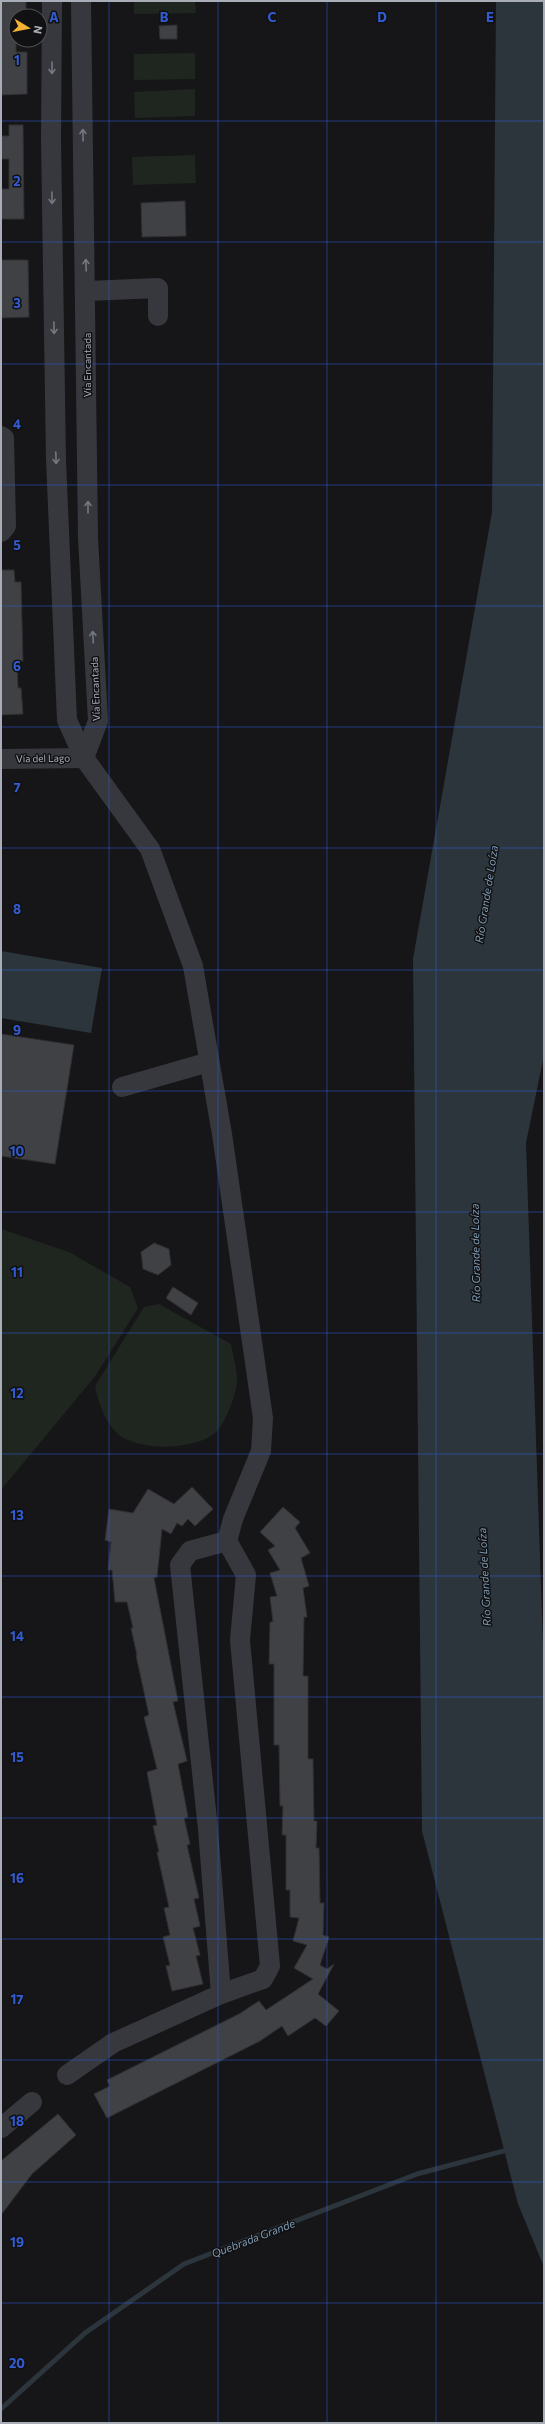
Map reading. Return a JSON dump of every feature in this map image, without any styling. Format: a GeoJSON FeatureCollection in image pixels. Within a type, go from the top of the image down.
{"type":"FeatureCollection","features":[{"type":"Feature","properties":{"kind":"street"},"geometry":{"type":"LineString","coordinates":[[52,1],[51,140],[56,459],[67,720],[84,758],[150,849],[193,966],[210,1062],[263,1418],[261,1451],[233,1519],[227,1541],[246,1575],[240,1640],[270,1966],[263,1979],[221,1994],[113,2043],[66,2075]]}},
{"type":"Feature","properties":{"kind":"street","name":"Vía Encantada"},"geometry":{"type":"LineString","coordinates":[[81,1],[87,291],[88,538],[98,721],[84,758]]}},
{"type":"Feature","properties":{"kind":"street"},"geometry":{"type":"LineString","coordinates":[[87,291],[158,288],[158,316]]}},
{"type":"Feature","properties":{"kind":"street"},"geometry":{"type":"LineString","coordinates":[[1,436],[4,438],[6,526],[1,532]]}},
{"type":"Feature","properties":{"kind":"street","name":"Vía del Lago"},"geometry":{"type":"LineString","coordinates":[[1,759],[84,758]]}},
{"type":"Feature","properties":{"kind":"street"},"geometry":{"type":"LineString","coordinates":[[122,1087],[210,1062]]}},
{"type":"Feature","properties":{"kind":"street"},"geometry":{"type":"LineString","coordinates":[[221,1994],[208,1828],[180,1565],[190,1551],[227,1541]]}},
{"type":"Feature","properties":{"kind":"street"},"geometry":{"type":"LineString","coordinates":[[1,2128],[32,2102]]}},
{"type":"Feature","properties":{"kind":"shaded area"},"geometry":{"type":"Polygon","coordinates":[[[134,1],[195,1],[196,13],[134,14],[134,1]]]}},
{"type":"Feature","properties":{"kind":"shaded area"},"geometry":{"type":"Polygon","coordinates":[[[195,53],[195,79],[134,80],[134,54],[195,53]]]}},
{"type":"Feature","properties":{"kind":"shaded area"},"geometry":{"type":"Polygon","coordinates":[[[195,89],[195,116],[135,118],[134,92],[195,89]]]}},
{"type":"Feature","properties":{"kind":"shaded area"},"geometry":{"type":"Polygon","coordinates":[[[195,155],[196,183],[133,185],[132,157],[195,155]]]}},
{"type":"Feature","properties":{"kind":"shaded area"},"geometry":{"type":"Polygon","coordinates":[[[1,1229],[69,1252],[130,1287],[138,1308],[96,1375],[1,1490],[1,1229]]]}},
{"type":"Feature","properties":{"kind":"shaded area"},"geometry":{"type":"Polygon","coordinates":[[[159,1304],[231,1344],[236,1367],[237,1385],[230,1407],[224,1421],[217,1431],[208,1438],[196,1443],[166,1447],[135,1443],[123,1437],[114,1430],[104,1415],[98,1398],[95,1386],[144,1307],[159,1304]]]}},
{"type":"Feature","properties":{"kind":"water","name":"Río Grande de Loíza"},"geometry":{"type":"Polygon","coordinates":[[[496,1],[544,1],[544,1055],[526,1143],[544,1676],[544,2267],[518,2204],[422,1831],[413,959],[492,512],[496,1]]]}},
{"type":"Feature","properties":{"kind":"water"},"geometry":{"type":"Polygon","coordinates":[[[1,951],[102,968],[91,1033],[1,1018],[1,951]]]}},
{"type":"Feature","properties":{"kind":"building"},"geometry":{"type":"Polygon","coordinates":[[[1,1],[26,1],[26,8],[8,8],[8,48],[16,48],[16,52],[27,52],[27,94],[1,95],[1,1]]]}},
{"type":"Feature","properties":{"kind":"building"},"geometry":{"type":"Polygon","coordinates":[[[177,25],[177,39],[160,39],[159,26],[177,25]]]}},
{"type":"Feature","properties":{"kind":"building"},"geometry":{"type":"Polygon","coordinates":[[[9,125],[23,125],[24,219],[1,219],[1,189],[9,189],[9,159],[1,159],[1,136],[9,136],[9,125]]]}},
{"type":"Feature","properties":{"kind":"building"},"geometry":{"type":"Polygon","coordinates":[[[185,201],[186,236],[142,237],[141,203],[185,201]]]}},
{"type":"Feature","properties":{"kind":"building"},"geometry":{"type":"Polygon","coordinates":[[[1,260],[28,260],[29,317],[1,318],[1,260]]]}},
{"type":"Feature","properties":{"kind":"building"},"geometry":{"type":"Polygon","coordinates":[[[1,570],[14,570],[15,582],[21,582],[23,661],[17,661],[18,688],[21,688],[23,714],[1,715],[1,570]]]}},
{"type":"Feature","properties":{"kind":"building"},"geometry":{"type":"Polygon","coordinates":[[[1,1034],[74,1045],[55,1164],[1,1156],[1,1034]]]}},
{"type":"Feature","properties":{"kind":"building"},"geometry":{"type":"Polygon","coordinates":[[[154,1243],[169,1249],[171,1265],[158,1275],[143,1269],[141,1252],[154,1243]]]}},
{"type":"Feature","properties":{"kind":"building"},"geometry":{"type":"Polygon","coordinates":[[[173,1287],[198,1303],[191,1315],[166,1298],[173,1287]]]}},
{"type":"Feature","properties":{"kind":"building"},"geometry":{"type":"Polygon","coordinates":[[[192,1487],[213,1509],[195,1526],[188,1519],[182,1526],[177,1523],[171,1534],[162,1529],[157,1577],[154,1578],[178,1701],[173,1702],[187,1761],[178,1764],[188,1817],[184,1818],[190,1844],[187,1845],[199,1898],[194,1899],[200,1926],[193,1928],[200,1955],[196,1956],[203,1984],[172,1991],[166,1966],[170,1965],[163,1937],[170,1935],[164,1908],[169,1907],[157,1852],[159,1852],[153,1826],[157,1825],[147,1772],[157,1769],[144,1717],[149,1715],[136,1655],[131,1628],[133,1628],[127,1602],[115,1602],[112,1570],[108,1570],[111,1542],[105,1540],[109,1509],[133,1513],[148,1489],[174,1504],[192,1487]]]}},
{"type":"Feature","properties":{"kind":"building"},"geometry":{"type":"Polygon","coordinates":[[[283,1507],[300,1522],[295,1528],[310,1553],[301,1558],[309,1586],[303,1588],[307,1617],[304,1617],[303,1676],[308,1676],[308,1759],[313,1759],[314,1821],[317,1821],[316,1848],[319,1848],[320,1903],[324,1903],[323,1935],[329,1937],[320,1965],[327,1969],[334,1964],[318,1994],[339,2011],[326,2026],[315,2018],[288,2036],[282,2026],[260,2041],[107,2118],[94,2094],[110,2086],[107,2080],[239,2014],[259,2001],[266,2010],[313,1979],[294,1968],[307,1945],[293,1941],[299,1918],[290,1917],[290,1890],[286,1890],[286,1835],[282,1835],[283,1806],[280,1806],[279,1745],[274,1745],[274,1664],[269,1664],[270,1622],[273,1622],[270,1597],[277,1596],[270,1573],[280,1570],[268,1550],[275,1546],[260,1532],[283,1507]]]}},
{"type":"Feature","properties":{"kind":"building"},"geometry":{"type":"Polygon","coordinates":[[[58,2114],[76,2135],[32,2174],[1,2215],[1,2161],[58,2114]]]}},
{"type":"Feature","properties":{"kind":"waterway","name":"Quebrada Grande"},"geometry":{"type":"LineString","coordinates":[[1,2409],[85,2333],[184,2264],[417,2174],[511,2149]]}}]}
